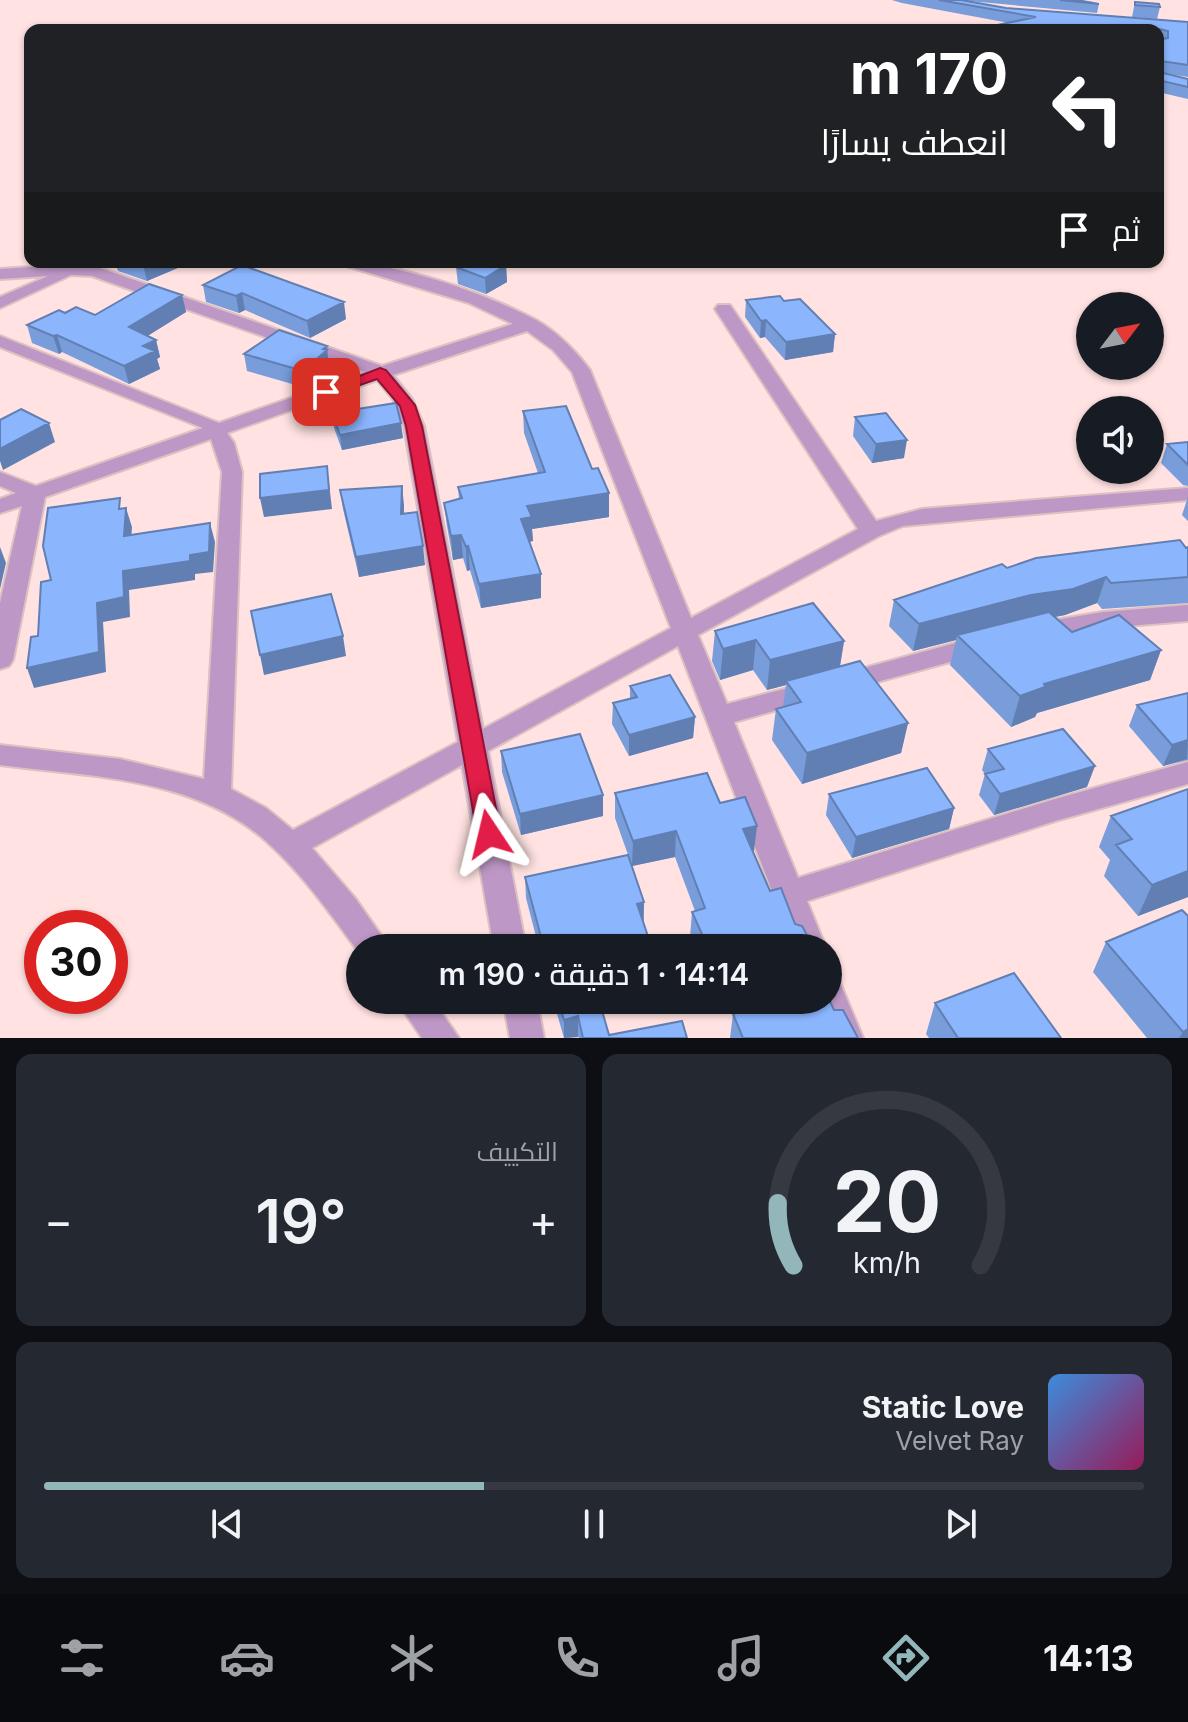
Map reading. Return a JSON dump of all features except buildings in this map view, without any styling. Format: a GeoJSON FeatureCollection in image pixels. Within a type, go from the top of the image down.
{"type":"FeatureCollection","features":[{"type":"Feature","properties":{"kind":"street"},"geometry":{"type":"LineString","coordinates":[[369,268],[484,303],[530,324],[551,338],[581,370],[804,934]]}},
{"type":"Feature","properties":{"kind":"street"},"geometry":{"type":"LineString","coordinates":[[0,274],[75,269],[108,276],[367,365],[380,373],[407,405],[414,426],[507,934]]}},
{"type":"Feature","properties":{"kind":"street"},"geometry":{"type":"LineString","coordinates":[[0,303],[75,269]]}},
{"type":"Feature","properties":{"kind":"street"},"geometry":{"type":"LineString","coordinates":[[724,309],[871,531]]}},
{"type":"Feature","properties":{"kind":"street"},"geometry":{"type":"LineString","coordinates":[[0,506],[530,324]]}},
{"type":"Feature","properties":{"kind":"street"},"geometry":{"type":"LineString","coordinates":[[0,341],[210,424],[230,455],[232,472],[217,796]]}},
{"type":"Feature","properties":{"kind":"street"},"geometry":{"type":"LineString","coordinates":[[0,478],[35,494]]}},
{"type":"Feature","properties":{"kind":"street"},"geometry":{"type":"LineString","coordinates":[[0,660],[35,494]]}},
{"type":"Feature","properties":{"kind":"street"},"geometry":{"type":"LineString","coordinates":[[291,845],[871,531],[922,516],[1188,494]]}},
{"type":"Feature","properties":{"kind":"street"},"geometry":{"type":"LineString","coordinates":[[719,716],[1024,633],[1103,620],[1188,613]]}},
{"type":"Feature","properties":{"kind":"street"},"geometry":{"type":"LineString","coordinates":[[0,755],[133,773],[192,786],[234,803],[291,845],[316,871],[363,934]]}},
{"type":"Feature","properties":{"kind":"street"},"geometry":{"type":"LineString","coordinates":[[788,894],[1055,810],[1188,773]]}},
{"type":"Feature","properties":{"kind":"street"},"geometry":{"type":"LineString","coordinates":[[424,1014],[442,1038]]}},
{"type":"Feature","properties":{"kind":"street"},"geometry":{"type":"LineString","coordinates":[[523,1014],[527,1038]]}},
{"type":"Feature","properties":{"kind":"street"},"geometry":{"type":"LineString","coordinates":[[836,1014],[846,1038]]}},
{"type":"Feature","properties":{"kind":"route"},"geometry":{"type":"LineString","coordinates":[[326,392],[380,373],[407,405],[414,426],[489,834]]}}]}
